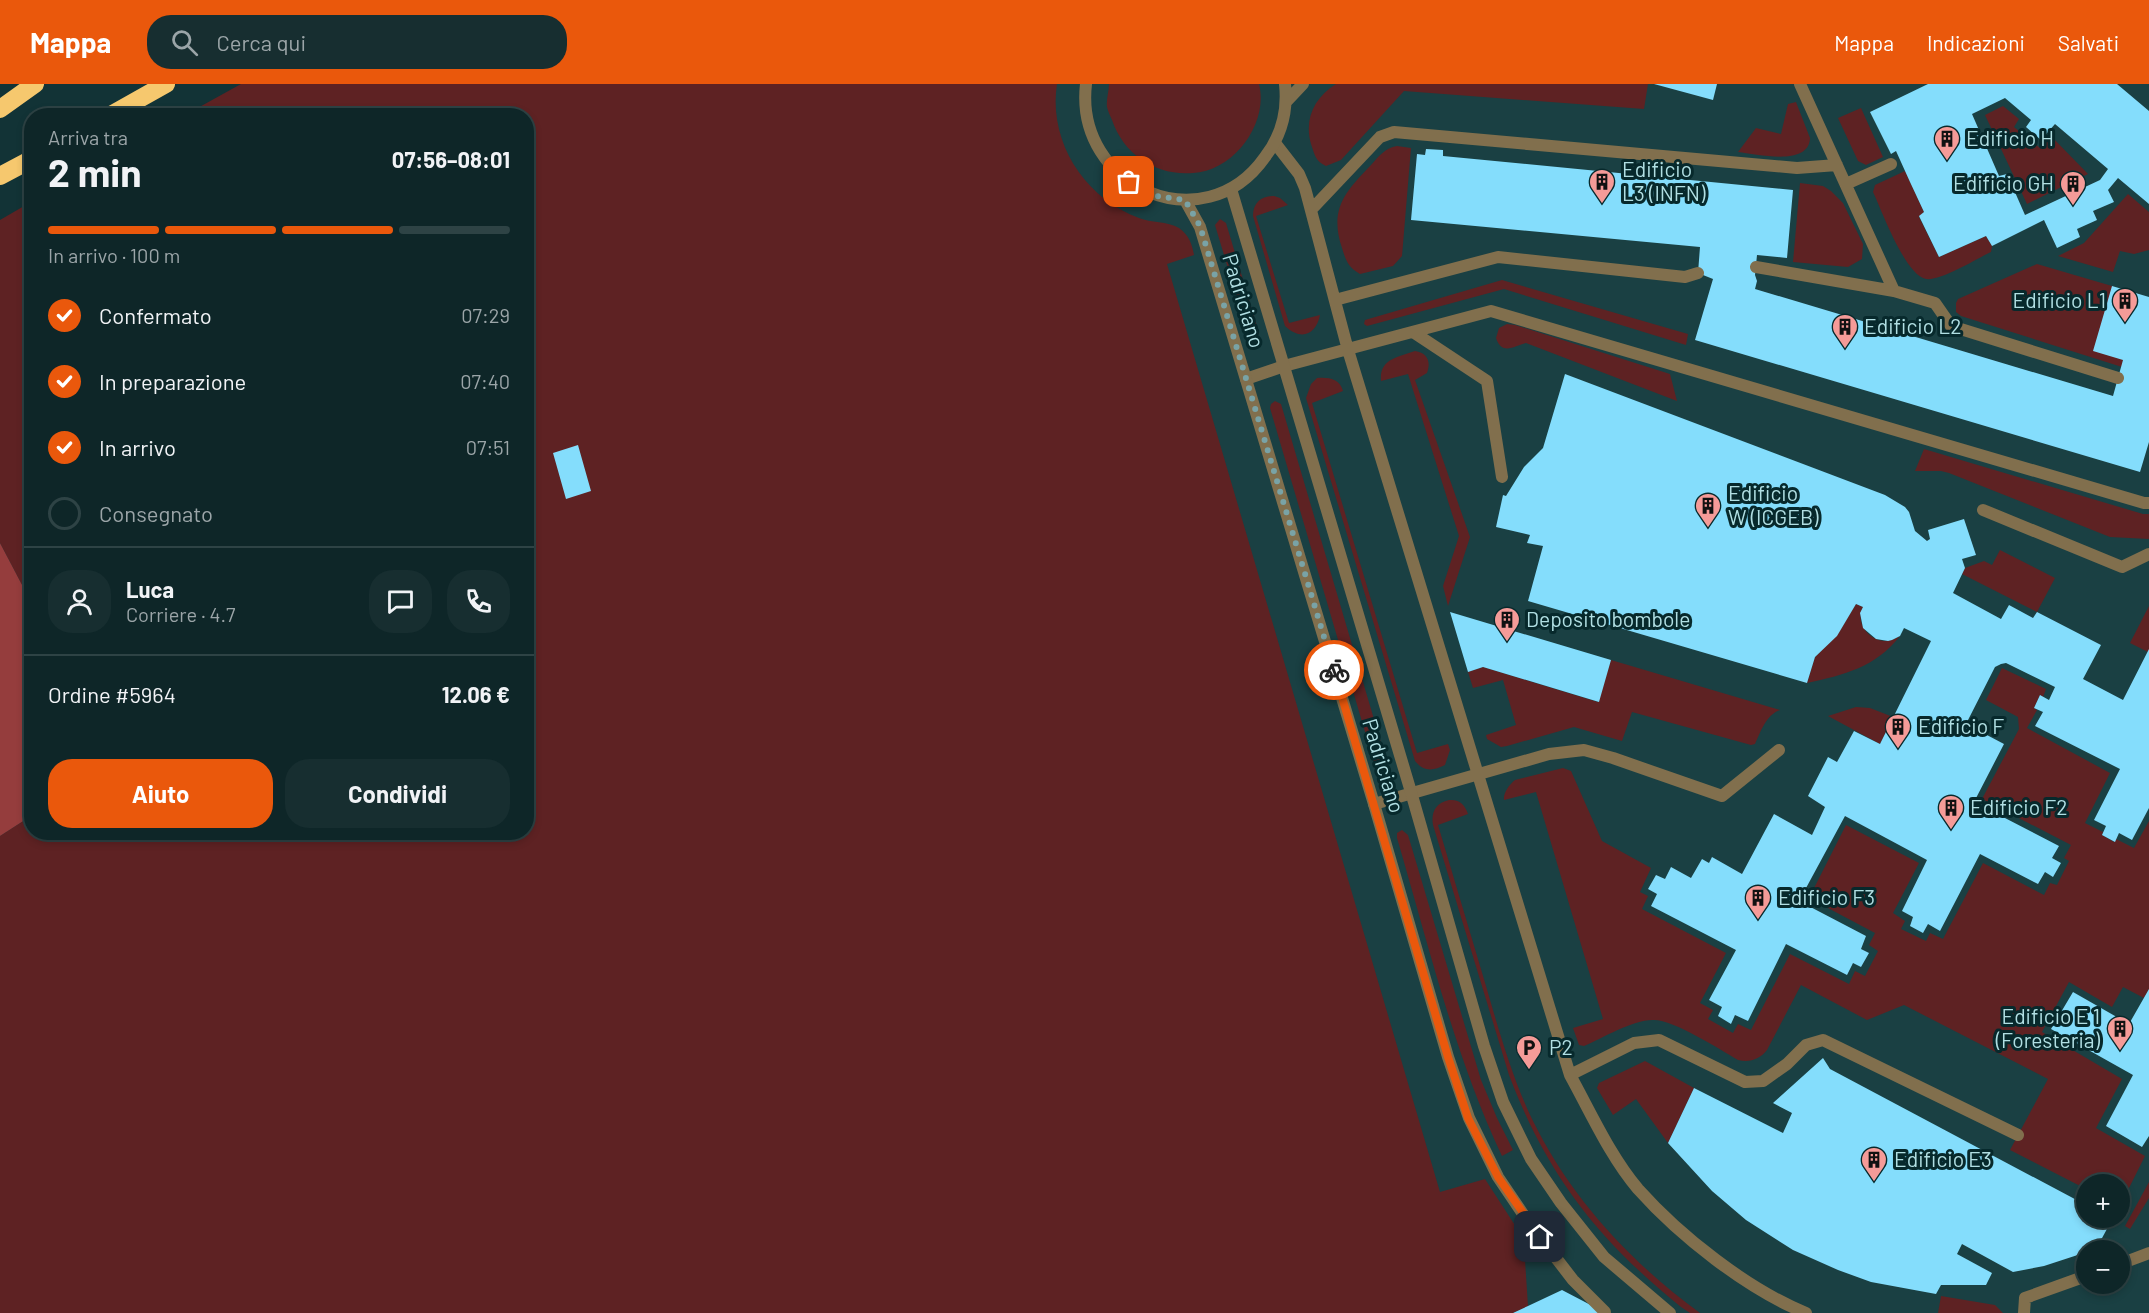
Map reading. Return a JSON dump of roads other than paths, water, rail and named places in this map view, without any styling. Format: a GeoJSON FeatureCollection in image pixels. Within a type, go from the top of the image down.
{"type":"FeatureCollection","features":[{"type":"Feature","properties":{"kind":"highway"},"geometry":{"type":"LineString","coordinates":[[0,109],[35,84]]}},
{"type":"Feature","properties":{"kind":"highway"},"geometry":{"type":"LineString","coordinates":[[123,108],[166,84]]}},
{"type":"Feature","properties":{"kind":"highway"},"geometry":{"type":"LineString","coordinates":[[0,176],[24,163]]}},
{"type":"Feature","properties":{"kind":"street"},"geometry":{"type":"LineString","coordinates":[[1086,84],[1083,104],[1090,136],[1106,162],[1129,182],[1156,196],[1185,200],[1209,197],[1231,189],[1257,170],[1275,143],[1284,122],[1287,101],[1285,84]]}},
{"type":"Feature","properties":{"kind":"street"},"geometry":{"type":"LineString","coordinates":[[1287,101],[1303,84]]}},
{"type":"Feature","properties":{"kind":"street"},"geometry":{"type":"LineString","coordinates":[[1800,84],[1894,291]]}},
{"type":"Feature","properties":{"kind":"street"},"geometry":{"type":"LineString","coordinates":[[1311,210],[1380,137],[1394,132],[1797,168],[1837,165]]}},
{"type":"Feature","properties":{"kind":"street"},"geometry":{"type":"LineString","coordinates":[[1275,143],[1299,174],[1311,210],[1348,350],[1570,1076],[1611,1150],[1638,1188],[1683,1232],[1724,1266],[1806,1313]]}},
{"type":"Feature","properties":{"kind":"street"},"geometry":{"type":"LineString","coordinates":[[1846,184],[1891,164]]}},
{"type":"Feature","properties":{"kind":"street"},"geometry":{"type":"LineString","coordinates":[[1231,189],[1411,792],[1484,1046],[1503,1102],[1531,1159],[1561,1203],[1604,1257],[1670,1313]]}},
{"type":"Feature","properties":{"kind":"street","name":"Padriciano"},"geometry":{"type":"LineString","coordinates":[[1185,200],[1200,226],[1468,1118],[1498,1177],[1529,1223],[1574,1280],[1605,1312]]}},
{"type":"Feature","properties":{"kind":"street"},"geometry":{"type":"LineString","coordinates":[[1335,300],[1498,257],[1685,277],[1698,273]]}},
{"type":"Feature","properties":{"kind":"street"},"geometry":{"type":"LineString","coordinates":[[1756,267],[1894,291],[1935,303],[1951,326],[2118,378]]}},
{"type":"Feature","properties":{"kind":"street"},"geometry":{"type":"LineString","coordinates":[[1246,379],[1284,366],[1491,311],[2133,500],[2149,502]]}},
{"type":"Feature","properties":{"kind":"street"},"geometry":{"type":"LineString","coordinates":[[1413,332],[1487,381],[1502,477]]}},
{"type":"Feature","properties":{"kind":"street"},"geometry":{"type":"LineString","coordinates":[[1983,510],[2122,567],[2149,554]]}},
{"type":"Feature","properties":{"kind":"street"},"geometry":{"type":"LineString","coordinates":[[1374,804],[1549,754],[1584,750],[1722,796],[1779,750]]}},
{"type":"Feature","properties":{"kind":"street"},"geometry":{"type":"LineString","coordinates":[[1570,1076],[1634,1044],[1659,1040],[1745,1082],[1763,1082],[1787,1064],[1806,1045],[1823,1040],[2018,1135]]}},
{"type":"Feature","properties":{"kind":"street"},"geometry":{"type":"LineString","coordinates":[[2130,1260],[2145,1254]]}},
{"type":"Feature","properties":{"kind":"street"},"geometry":{"type":"LineString","coordinates":[[2024,1313],[2025,1298],[2076,1280]]}},
{"type":"Feature","properties":{"kind":"place","name":"Edificio H"},"geometry":{"type":"Point","coordinates":[1947,162]}},
{"type":"Feature","properties":{"kind":"place","name":"Edificio L3 (INFN)"},"geometry":{"type":"Point","coordinates":[1602,205]}},
{"type":"Feature","properties":{"kind":"place","name":"Edificio GH"},"geometry":{"type":"Point","coordinates":[2073,207]}},
{"type":"Feature","properties":{"kind":"place","name":"Edificio L1"},"geometry":{"type":"Point","coordinates":[2125,324]}},
{"type":"Feature","properties":{"kind":"place","name":"Edificio L2"},"geometry":{"type":"Point","coordinates":[1845,350]}},
{"type":"Feature","properties":{"kind":"place","name":"Edificio W (ICGEB)"},"geometry":{"type":"Point","coordinates":[1708,529]}},
{"type":"Feature","properties":{"kind":"place","name":"Deposito bombole"},"geometry":{"type":"Point","coordinates":[1507,643]}},
{"type":"Feature","properties":{"kind":"place","name":"Edificio F"},"geometry":{"type":"Point","coordinates":[1898,750]}},
{"type":"Feature","properties":{"kind":"place","name":"Edificio F2"},"geometry":{"type":"Point","coordinates":[1951,831]}},
{"type":"Feature","properties":{"kind":"place","name":"Edificio F3"},"geometry":{"type":"Point","coordinates":[1758,921]}},
{"type":"Feature","properties":{"kind":"place","name":"Edificio E 1 (Foresteria)"},"geometry":{"type":"Point","coordinates":[2120,1052]}},
{"type":"Feature","properties":{"kind":"place","name":"P2"},"geometry":{"type":"Point","coordinates":[1529,1071]}},
{"type":"Feature","properties":{"kind":"place","name":"Edificio E3"},"geometry":{"type":"Point","coordinates":[1874,1183]}}]}
